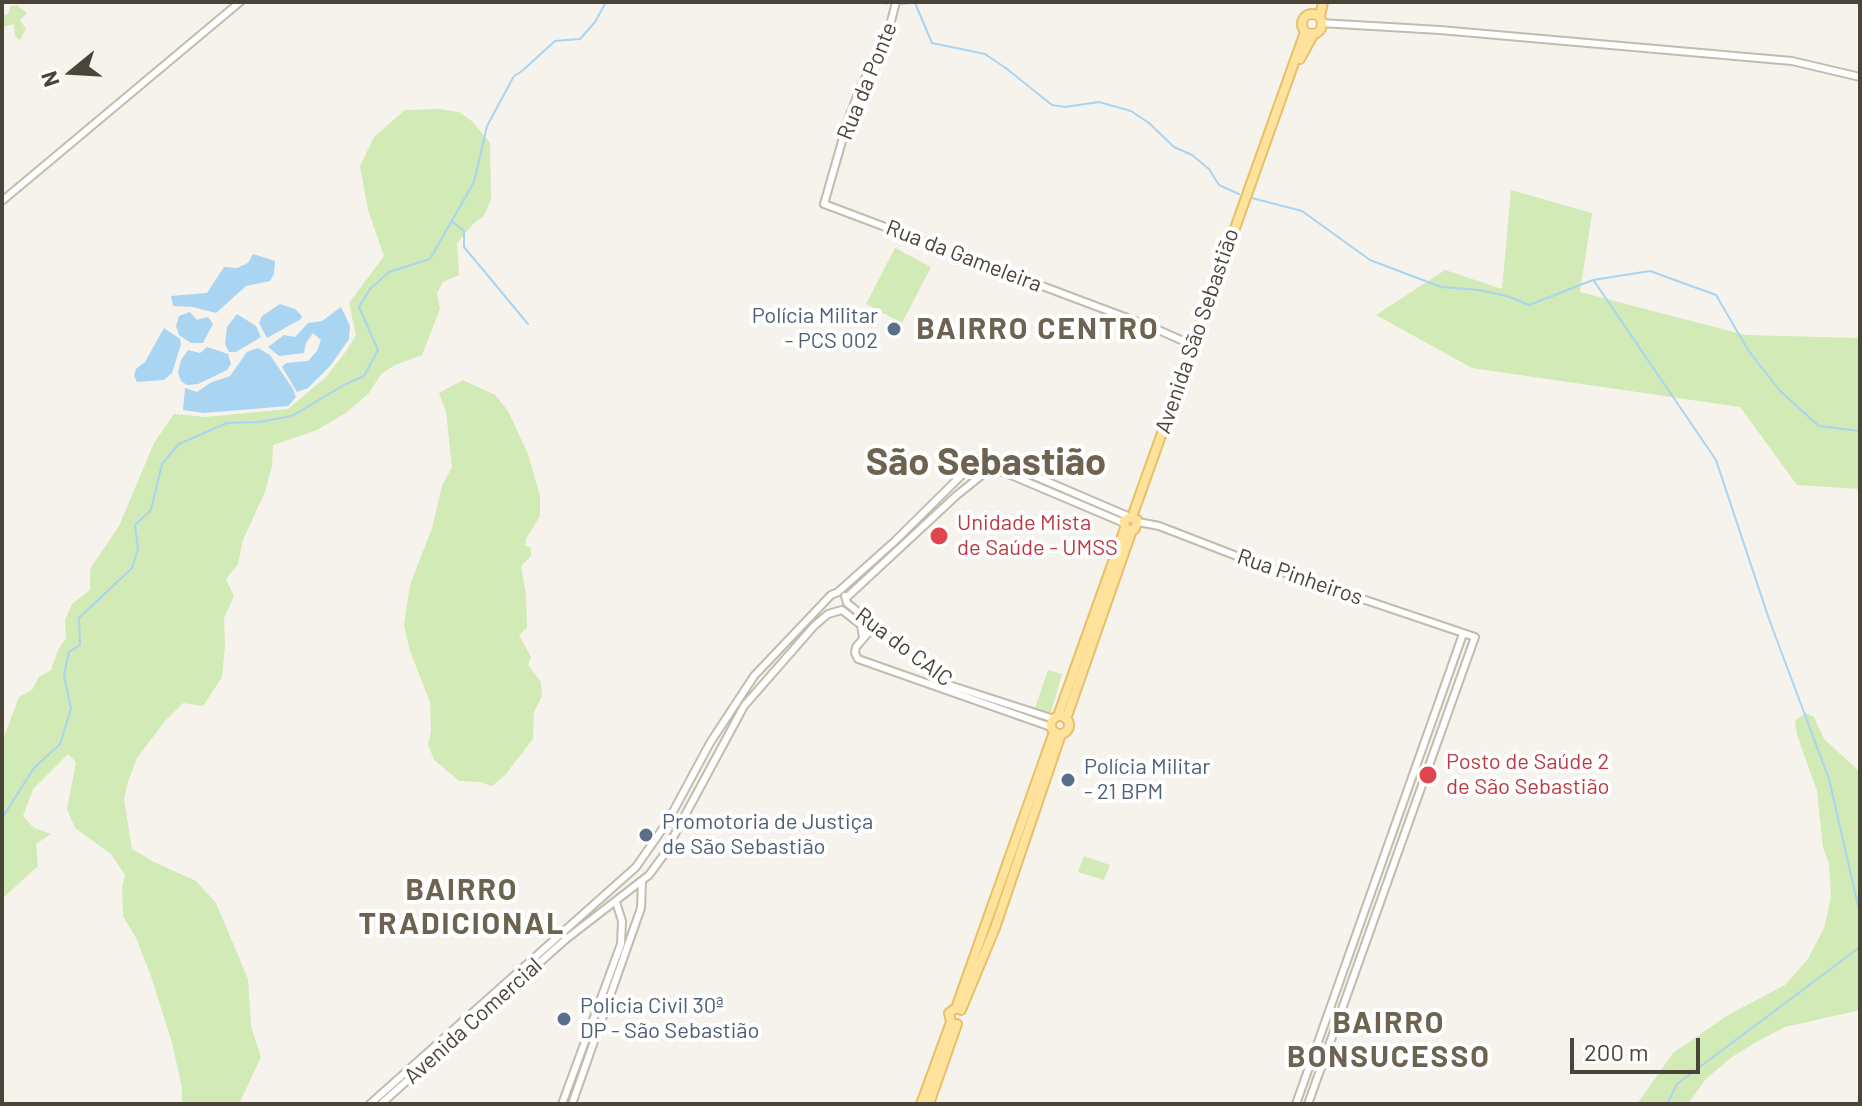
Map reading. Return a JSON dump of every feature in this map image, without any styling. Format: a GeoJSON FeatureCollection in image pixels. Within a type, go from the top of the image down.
{"type":"FeatureCollection","features":[{"type":"Feature","properties":{"kind":"main road"},"geometry":{"type":"LineString","coordinates":[[1316,2],[1318,17]]}},
{"type":"Feature","properties":{"kind":"main road"},"geometry":{"type":"LineString","coordinates":[[1309,34],[1323,2]]}},
{"type":"Feature","properties":{"kind":"main road"},"geometry":{"type":"LineString","coordinates":[[1309,34],[1306,16],[1318,17]]}},
{"type":"Feature","properties":{"kind":"main road","name":"Avenida São Sebastião"},"geometry":{"type":"LineString","coordinates":[[991,926],[1014,842],[1195,346],[1245,196],[1309,34]]}},
{"type":"Feature","properties":{"kind":"main road","name":"Avenida São Sebastião"},"geometry":{"type":"LineString","coordinates":[[954,1023],[949,1013],[958,1009],[1024,845],[1057,725]]}},
{"type":"Feature","properties":{"kind":"main road"},"geometry":{"type":"LineString","coordinates":[[1014,842],[1024,845]]}},
{"type":"Feature","properties":{"kind":"main road"},"geometry":{"type":"LineString","coordinates":[[921,1104],[954,1023]]}},
{"type":"Feature","properties":{"kind":"main road"},"geometry":{"type":"LineString","coordinates":[[929,1104],[954,1023]]}},
{"type":"Feature","properties":{"kind":"street"},"geometry":{"type":"LineString","coordinates":[[2,201],[240,2]]}},
{"type":"Feature","properties":{"kind":"street","name":"Rua da Ponte"},"geometry":{"type":"LineString","coordinates":[[824,204],[849,117],[861,86],[887,37],[896,3]]}},
{"type":"Feature","properties":{"kind":"street"},"geometry":{"type":"LineString","coordinates":[[1318,17],[1376,25],[1792,61],[1860,77]]}},
{"type":"Feature","properties":{"kind":"street","name":"Rua da Gameleira"},"geometry":{"type":"LineString","coordinates":[[824,204],[1195,346]]}},
{"type":"Feature","properties":{"kind":"street"},"geometry":{"type":"LineString","coordinates":[[863,638],[861,625],[842,605],[838,592],[983,454],[1131,522]]}},
{"type":"Feature","properties":{"kind":"street"},"geometry":{"type":"LineString","coordinates":[[993,470],[995,458]]}},
{"type":"Feature","properties":{"kind":"street"},"geometry":{"type":"LineString","coordinates":[[978,460],[983,472],[993,470],[1013,476],[1131,522]]}},
{"type":"Feature","properties":{"kind":"street","name":"Avenida Comercial"},"geometry":{"type":"LineString","coordinates":[[508,986],[649,875],[676,833],[726,736],[753,694],[801,640],[983,472]]}},
{"type":"Feature","properties":{"kind":"street"},"geometry":{"type":"LineString","coordinates":[[924,512],[928,517],[926,524]]}},
{"type":"Feature","properties":{"kind":"street","name":"Rua Pinheiros"},"geometry":{"type":"LineString","coordinates":[[1131,522],[1159,526],[1247,560],[1475,637],[1470,648]]}},
{"type":"Feature","properties":{"kind":"street"},"geometry":{"type":"LineString","coordinates":[[895,541],[894,546],[898,550]]}},
{"type":"Feature","properties":{"kind":"street","name":"Avenida Comercial"},"geometry":{"type":"LineString","coordinates":[[370,1104],[389,1092],[508,986],[636,867],[668,821],[718,731],[754,676],[831,595],[838,592]]}},
{"type":"Feature","properties":{"kind":"street"},"geometry":{"type":"LineString","coordinates":[[828,600],[830,607],[842,605]]}},
{"type":"Feature","properties":{"kind":"street","name":"Rua do CAIC"},"geometry":{"type":"LineString","coordinates":[[842,605],[874,626],[937,677],[955,687],[1057,725]]}},
{"type":"Feature","properties":{"kind":"street"},"geometry":{"type":"LineString","coordinates":[[874,626],[856,647],[858,659],[1057,725]]}},
{"type":"Feature","properties":{"kind":"street"},"geometry":{"type":"LineString","coordinates":[[1296,1104],[1463,634]]}},
{"type":"Feature","properties":{"kind":"street"},"geometry":{"type":"LineString","coordinates":[[795,635],[795,641],[801,640]]}},
{"type":"Feature","properties":{"kind":"street"},"geometry":{"type":"LineString","coordinates":[[1308,1104],[1470,648],[1459,645]]}},
{"type":"Feature","properties":{"kind":"street"},"geometry":{"type":"LineString","coordinates":[[908,676],[915,669],[916,660]]}},
{"type":"Feature","properties":{"kind":"street"},"geometry":{"type":"LineString","coordinates":[[918,680],[919,673],[926,668]]}},
{"type":"Feature","properties":{"kind":"street"},"geometry":{"type":"LineString","coordinates":[[931,684],[937,677]]}},
{"type":"Feature","properties":{"kind":"street"},"geometry":{"type":"LineString","coordinates":[[718,731],[726,736]]}},
{"type":"Feature","properties":{"kind":"street"},"geometry":{"type":"LineString","coordinates":[[702,758],[710,764]]}},
{"type":"Feature","properties":{"kind":"street"},"geometry":{"type":"LineString","coordinates":[[1385,857],[1394,862]]}},
{"type":"Feature","properties":{"kind":"street"},"geometry":{"type":"LineString","coordinates":[[636,867],[649,875]]}},
{"type":"Feature","properties":{"kind":"street"},"geometry":{"type":"LineString","coordinates":[[572,1104],[641,908],[642,882]]}},
{"type":"Feature","properties":{"kind":"street"},"geometry":{"type":"LineString","coordinates":[[602,899],[606,908]]}},
{"type":"Feature","properties":{"kind":"street"},"geometry":{"type":"LineString","coordinates":[[562,1104],[621,944],[622,921],[616,902]]}},
{"type":"Feature","properties":{"kind":"street"},"geometry":{"type":"LineString","coordinates":[[1351,950],[1361,954]]}},
{"type":"Feature","properties":{"kind":"street"},"geometry":{"type":"LineString","coordinates":[[599,1001],[607,1005]]}},
{"type":"Feature","properties":{"kind":"street"},"geometry":{"type":"LineString","coordinates":[[588,1030],[597,1034]]}},
{"type":"Feature","properties":{"kind":"street"},"geometry":{"type":"LineString","coordinates":[[1308,1070],[1318,1076]]}},
{"type":"Feature","properties":{"kind":"street","name":"Avenida Comercial"},"geometry":{"type":"LineString","coordinates":[[381,1104],[389,1092]]}},
{"type":"Feature","properties":{"kind":"green space"},"geometry":{"type":"Polygon","coordinates":[[[17,5],[27,13],[20,20],[26,29],[20,40],[15,36],[14,24],[2,27],[2,16],[8,14],[11,6],[17,5]]]}},
{"type":"Feature","properties":{"kind":"green space"},"geometry":{"type":"Polygon","coordinates":[[[405,110],[459,112],[473,122],[490,143],[491,199],[484,216],[457,243],[459,275],[443,282],[437,293],[440,309],[422,355],[381,374],[369,393],[346,413],[317,430],[273,445],[272,466],[265,492],[243,540],[238,564],[226,579],[234,596],[224,618],[222,677],[203,706],[183,703],[165,721],[137,758],[128,782],[124,799],[132,849],[196,881],[216,903],[248,979],[251,1026],[261,1057],[239,1104],[182,1104],[182,1087],[172,1043],[151,976],[136,938],[123,916],[125,875],[111,854],[75,828],[67,809],[76,762],[68,754],[33,789],[23,816],[34,828],[51,834],[36,844],[38,866],[2,899],[2,742],[19,697],[32,690],[39,677],[51,670],[66,638],[65,620],[72,604],[90,590],[90,569],[119,526],[154,443],[174,414],[205,417],[288,409],[326,377],[347,350],[356,335],[349,303],[384,256],[368,210],[360,166],[374,137],[405,110]]]}},
{"type":"Feature","properties":{"kind":"green space"},"geometry":{"type":"Polygon","coordinates":[[[1511,190],[1592,213],[1580,292],[1745,335],[1860,338],[1860,489],[1797,485],[1740,407],[1472,368],[1376,315],[1445,270],[1502,289],[1511,190]]]}},
{"type":"Feature","properties":{"kind":"green space"},"geometry":{"type":"Polygon","coordinates":[[[895,248],[931,267],[902,323],[866,304],[895,248]]]}},
{"type":"Feature","properties":{"kind":"green space"},"geometry":{"type":"Polygon","coordinates":[[[463,380],[495,395],[508,411],[528,454],[540,496],[540,516],[525,545],[531,548],[531,556],[521,566],[527,628],[519,635],[531,657],[528,665],[541,682],[542,696],[534,712],[533,739],[505,775],[492,786],[459,781],[434,760],[428,744],[431,732],[430,702],[410,651],[404,625],[410,585],[432,528],[442,486],[452,467],[446,412],[439,393],[463,380]]]}},
{"type":"Feature","properties":{"kind":"green space"},"geometry":{"type":"Polygon","coordinates":[[[1048,670],[1062,674],[1051,712],[1035,708],[1048,670]]]}},
{"type":"Feature","properties":{"kind":"green space"},"geometry":{"type":"Polygon","coordinates":[[[1806,713],[1814,717],[1824,739],[1860,772],[1860,1010],[1785,1027],[1756,1042],[1729,1059],[1705,1080],[1688,1104],[1637,1104],[1673,1053],[1728,1015],[1785,985],[1808,959],[1824,928],[1831,897],[1829,864],[1823,847],[1817,791],[1795,721],[1806,713]]]}},
{"type":"Feature","properties":{"kind":"green space"},"geometry":{"type":"Polygon","coordinates":[[[1084,856],[1110,865],[1104,880],[1078,872],[1084,856]]]}},
{"type":"Feature","properties":{"kind":"water"},"geometry":{"type":"Polygon","coordinates":[[[253,254],[275,261],[270,281],[246,286],[216,313],[173,306],[171,296],[207,293],[224,267],[237,268],[248,263],[253,254]]]}},
{"type":"Feature","properties":{"kind":"water"},"geometry":{"type":"Polygon","coordinates":[[[280,304],[295,309],[302,316],[301,319],[267,338],[259,323],[262,316],[280,304]]]}},
{"type":"Feature","properties":{"kind":"water"},"geometry":{"type":"Polygon","coordinates":[[[341,307],[350,326],[349,339],[331,365],[308,388],[297,392],[282,367],[286,363],[308,361],[321,340],[313,333],[304,353],[279,356],[268,347],[284,335],[295,337],[308,323],[322,321],[341,307]]]}},
{"type":"Feature","properties":{"kind":"water"},"geometry":{"type":"Polygon","coordinates":[[[190,312],[197,320],[208,317],[213,324],[203,343],[191,343],[179,335],[176,326],[179,316],[190,312]]]}},
{"type":"Feature","properties":{"kind":"water"},"geometry":{"type":"Polygon","coordinates":[[[237,314],[256,326],[261,337],[236,352],[229,352],[225,344],[227,327],[237,314]]]}},
{"type":"Feature","properties":{"kind":"water"},"geometry":{"type":"Polygon","coordinates":[[[164,328],[180,339],[181,344],[172,373],[164,380],[137,382],[134,375],[136,369],[145,362],[164,328]]]}},
{"type":"Feature","properties":{"kind":"water"},"geometry":{"type":"Polygon","coordinates":[[[207,347],[228,354],[231,364],[227,370],[198,384],[187,385],[178,373],[181,360],[188,350],[200,353],[207,347]]]}},
{"type":"Feature","properties":{"kind":"water"},"geometry":{"type":"Polygon","coordinates":[[[258,348],[270,355],[293,389],[296,397],[288,406],[204,413],[183,410],[185,388],[197,392],[210,383],[230,376],[247,352],[258,348]]]}},
{"type":"Feature","properties":{"kind":"waterway"},"geometry":{"type":"LineString","coordinates":[[2,818],[34,768],[60,744],[71,709],[64,675],[69,652],[80,645],[79,618],[132,568],[138,549],[135,525],[151,510],[162,464],[179,444],[227,423],[259,422],[292,416],[364,376],[378,350],[359,307],[370,289],[389,272],[430,259],[474,182],[487,126],[514,76],[555,41],[580,39],[595,22],[606,2]]}},
{"type":"Feature","properties":{"kind":"waterway"},"geometry":{"type":"LineString","coordinates":[[902,4],[918,2]]}},
{"type":"Feature","properties":{"kind":"waterway"},"geometry":{"type":"LineString","coordinates":[[915,3],[932,43],[985,54],[1052,105],[1065,107],[1099,102],[1131,111],[1174,147],[1192,155],[1209,169],[1219,185],[1239,194]]}},
{"type":"Feature","properties":{"kind":"waterway"},"geometry":{"type":"LineString","coordinates":[[1252,198],[1302,211],[1370,260],[1441,287],[1479,290],[1529,305],[1593,280],[1650,271],[1716,295],[1748,350],[1780,391],[1819,426],[1860,431]]}},
{"type":"Feature","properties":{"kind":"waterway"},"geometry":{"type":"LineString","coordinates":[[453,222],[464,231],[464,247],[528,324]]}},
{"type":"Feature","properties":{"kind":"waterway"},"geometry":{"type":"LineString","coordinates":[[1594,281],[1716,460],[1769,619],[1829,779],[1860,914]]}},
{"type":"Feature","properties":{"kind":"waterway"},"geometry":{"type":"LineString","coordinates":[[1667,1104],[1677,1084],[1860,947]]}},
{"type":"Feature","properties":{"kind":"place","name":"Polícia Militar - PCS 002"},"geometry":{"type":"Point","coordinates":[894,329]}},
{"type":"Feature","properties":{"kind":"place","name":"Unidade Mista de Saúde - UMSS"},"geometry":{"type":"Point","coordinates":[939,536]}},
{"type":"Feature","properties":{"kind":"place","name":"Posto de Saúde 2 de São Sebastião"},"geometry":{"type":"Point","coordinates":[1428,775]}},
{"type":"Feature","properties":{"kind":"place","name":"Polícia Militar - 21 BPM"},"geometry":{"type":"Point","coordinates":[1068,780]}},
{"type":"Feature","properties":{"kind":"place","name":"Promotoria de Justiça de São Sebastião"},"geometry":{"type":"Point","coordinates":[646,835]}},
{"type":"Feature","properties":{"kind":"place","name":"Policia Civil 30ª DP - São Sebastião"},"geometry":{"type":"Point","coordinates":[564,1019]}},
{"type":"Feature","properties":{"kind":"district","name":"BAIRRO CENTRO"},"geometry":{"type":"Point","coordinates":[1038,329]}},
{"type":"Feature","properties":{"kind":"district","name":"São Sebastião"},"geometry":{"type":"Point","coordinates":[986,462]}},
{"type":"Feature","properties":{"kind":"district","name":"BAIRRO TRADICIONAL"},"geometry":{"type":"Point","coordinates":[462,907]}},
{"type":"Feature","properties":{"kind":"district","name":"BAIRRO BONSUCESSO"},"geometry":{"type":"Point","coordinates":[1389,1040]}}]}
